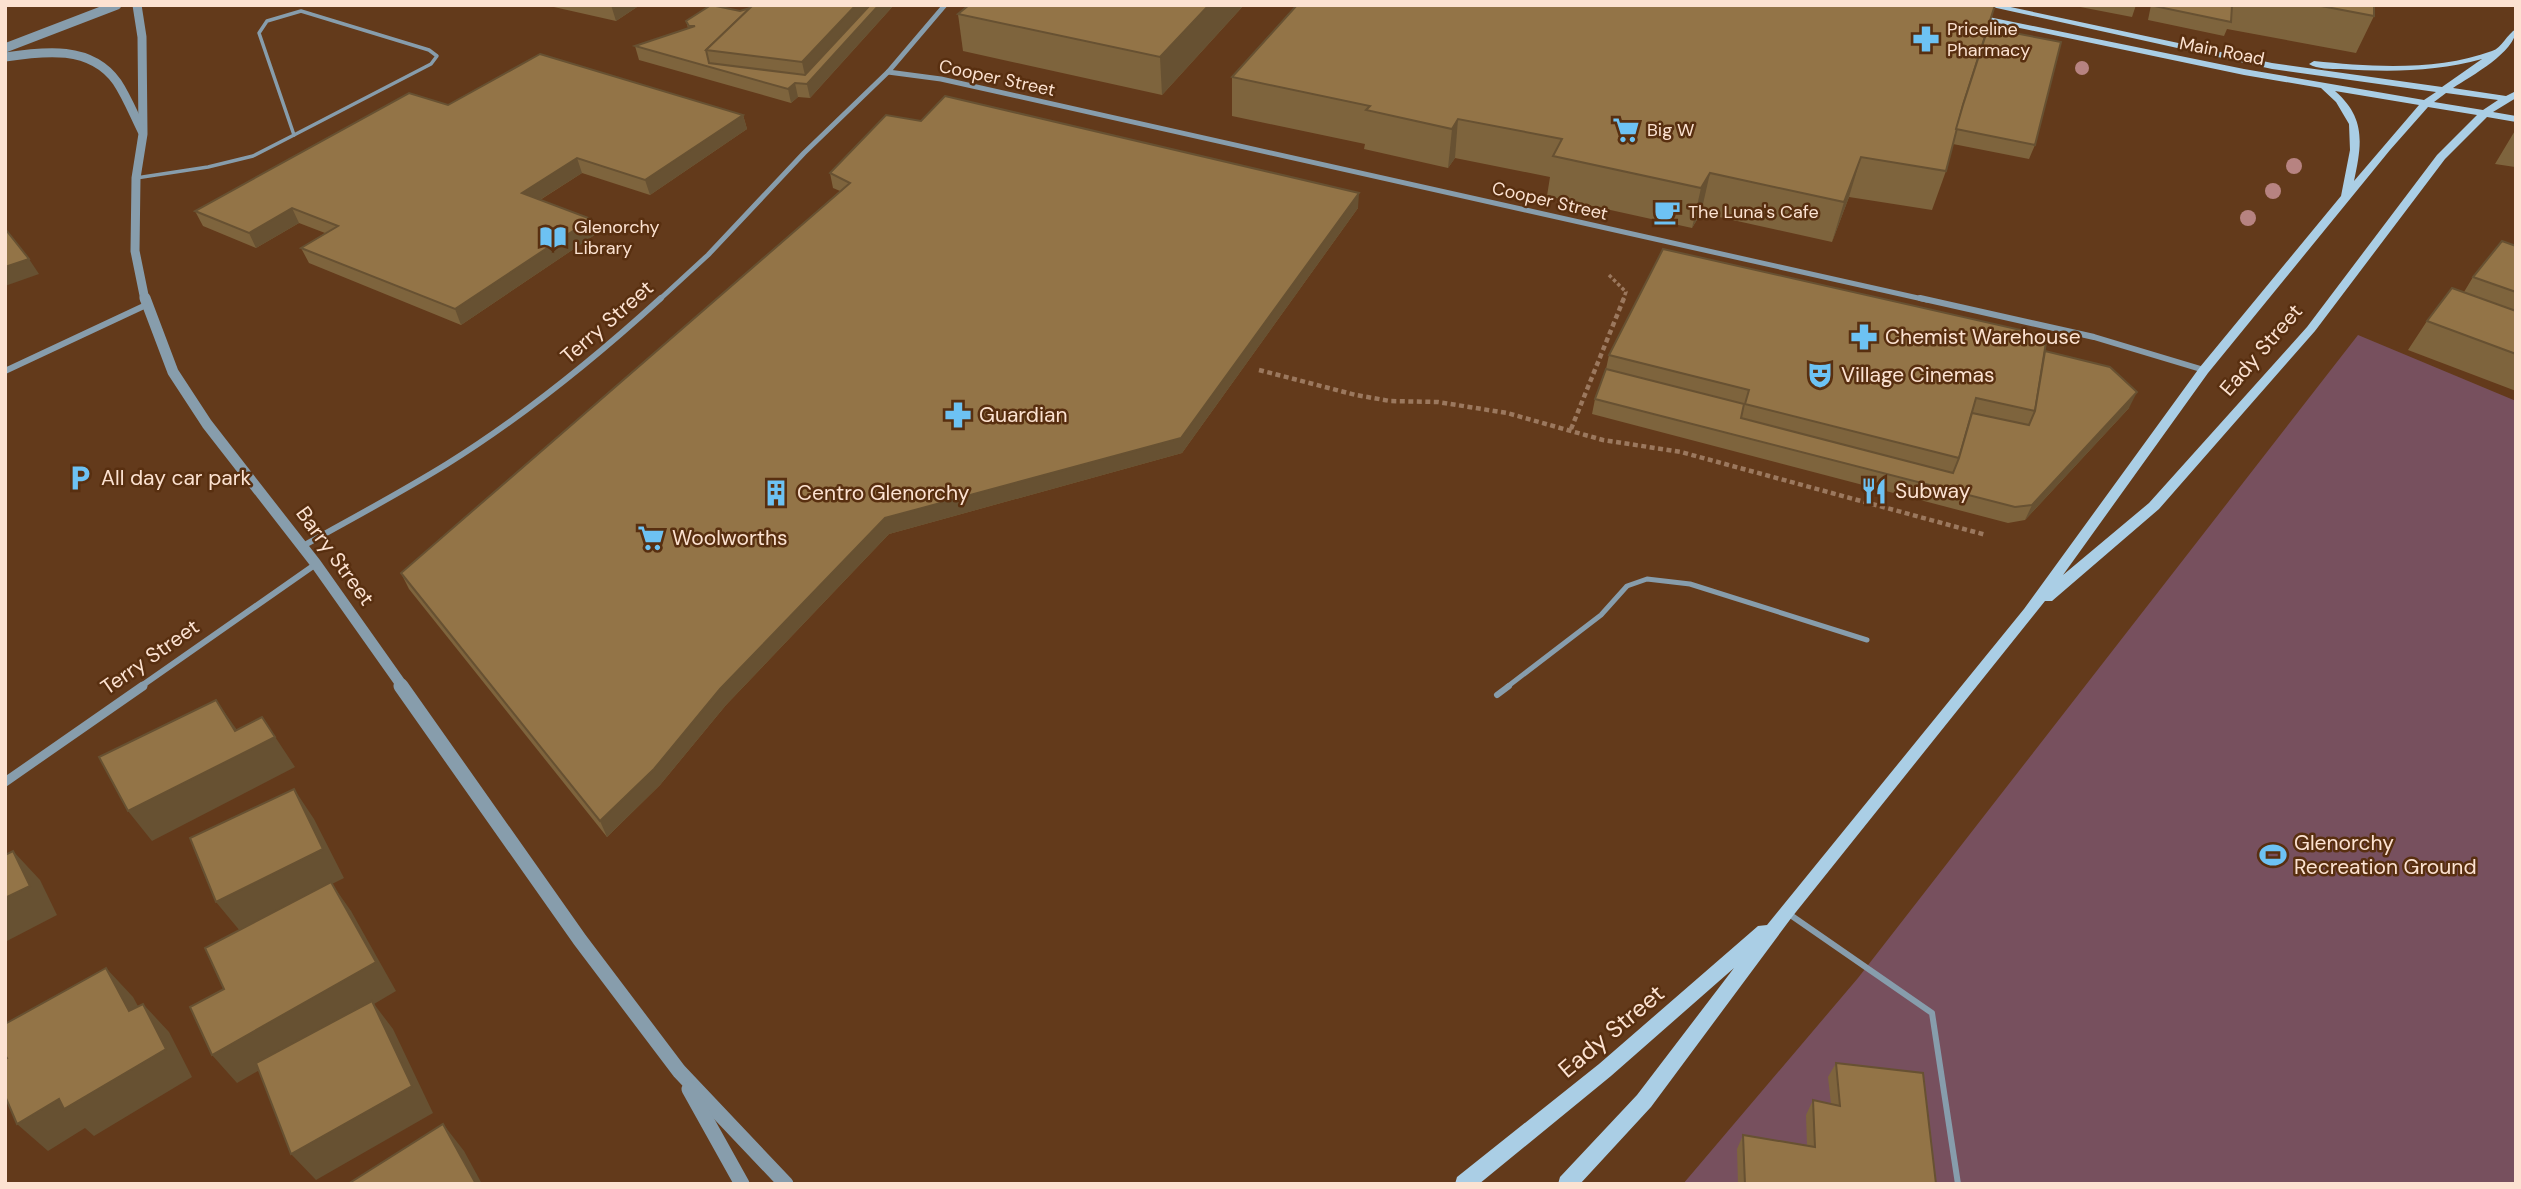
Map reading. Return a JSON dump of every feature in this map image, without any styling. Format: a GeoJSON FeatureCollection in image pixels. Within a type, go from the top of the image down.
{"type":"FeatureCollection","features":[{"type":"Feature","properties":{"kind":"main road","name":"Main Road"},"geometry":{"type":"LineString","coordinates":[[1987,5],[2112,30],[2186,50],[2272,66],[2513,98]]}},
{"type":"Feature","properties":{"kind":"main road","name":"Main Road"},"geometry":{"type":"LineString","coordinates":[[1966,14],[2131,50],[2325,87],[2516,119]]}},
{"type":"Feature","properties":{"kind":"main road"},"geometry":{"type":"LineString","coordinates":[[2112,30],[2280,60],[2354,67],[2442,65],[2473,59],[2503,48]]}},
{"type":"Feature","properties":{"kind":"main road","name":"Eady Street"},"geometry":{"type":"LineString","coordinates":[[1567,1184],[1644,1101],[1786,912],[2029,612],[2204,370],[2344,200],[2426,103],[2503,48],[2516,32]]}},
{"type":"Feature","properties":{"kind":"main road"},"geometry":{"type":"LineString","coordinates":[[2325,87],[2348,108],[2355,124],[2355,149],[2344,200]]}},
{"type":"Feature","properties":{"kind":"main road","name":"Eady Street"},"geometry":{"type":"LineString","coordinates":[[2029,612],[2154,506],[2311,330],[2441,157],[2483,113],[2513,98]]}},
{"type":"Feature","properties":{"kind":"main road","name":"Eady Street"},"geometry":{"type":"LineString","coordinates":[[1464,1184],[1605,1070],[1786,912]]}},
{"type":"Feature","properties":{"kind":"street"},"geometry":{"type":"LineString","coordinates":[[5,48],[117,5]]}},
{"type":"Feature","properties":{"kind":"street","name":"Barry Street"},"geometry":{"type":"LineString","coordinates":[[137,5],[142,37],[143,134],[136,178],[135,251],[146,305],[173,372],[207,424],[316,564],[580,940],[679,1071],[786,1184]]}},
{"type":"Feature","properties":{"kind":"street","name":"Terry Street"},"geometry":{"type":"LineString","coordinates":[[303,546],[447,464],[592,361],[708,255],[804,153],[888,72],[945,5]]}},
{"type":"Feature","properties":{"kind":"street"},"geometry":{"type":"LineString","coordinates":[[5,57],[60,52],[82,56],[115,79],[143,134]]}},
{"type":"Feature","properties":{"kind":"street","name":"Cooper Street"},"geometry":{"type":"LineString","coordinates":[[888,72],[941,79],[2094,337],[2204,370]]}},
{"type":"Feature","properties":{"kind":"street"},"geometry":{"type":"LineString","coordinates":[[5,371],[146,305]]}},
{"type":"Feature","properties":{"kind":"street","name":"Terry Street"},"geometry":{"type":"LineString","coordinates":[[5,782],[316,564]]}},
{"type":"Feature","properties":{"kind":"street","name":"Barry Street"},"geometry":{"type":"LineString","coordinates":[[679,1071],[742,1184]]}},
{"type":"Feature","properties":{"kind":"lane"},"geometry":{"type":"LineString","coordinates":[[136,178],[208,167],[253,156],[294,135],[431,64],[437,56],[429,50],[312,12],[290,12],[267,20],[259,33],[294,135]]}},
{"type":"Feature","properties":{"kind":"lane"},"geometry":{"type":"LineString","coordinates":[[1497,695],[1601,615],[1627,586],[1647,579],[1690,584],[1867,640]]}},
{"type":"Feature","properties":{"kind":"lane"},"geometry":{"type":"LineString","coordinates":[[1786,912],[1932,1013],[1958,1184]]}},
{"type":"Feature","properties":{"kind":"path"},"geometry":{"type":"LineString","coordinates":[[1571,429],[1626,292],[1609,275]]}},
{"type":"Feature","properties":{"kind":"path"},"geometry":{"type":"LineString","coordinates":[[1259,370],[1356,395],[1390,401],[1438,402],[1507,414],[1571,429],[1603,440],[1681,452],[1986,535]]}},
{"type":"Feature","properties":{"kind":"shaded area","name":"Glenorchy Recreation Ground"},"geometry":{"type":"Polygon","coordinates":[[[2358,335],[2516,401],[2516,1184],[1683,1184],[1858,978],[2358,335]]]}},
{"type":"Feature","properties":{"kind":"building"},"geometry":{"type":"Polygon","coordinates":[[[711,5],[740,11],[750,8],[706,50],[709,63],[805,75],[870,5],[879,5],[807,84],[795,83],[788,89],[635,46],[695,26],[689,26],[686,21],[711,5]]]}},
{"type":"Feature","properties":{"kind":"building"},"geometry":{"type":"Polygon","coordinates":[[[753,5],[856,5],[802,62],[706,50],[753,5]]]}},
{"type":"Feature","properties":{"kind":"building"},"geometry":{"type":"Polygon","coordinates":[[[969,5],[1209,5],[1160,57],[958,14],[969,5]]]}},
{"type":"Feature","properties":{"kind":"building","name":"Big W"},"geometry":{"type":"Polygon","coordinates":[[[1297,5],[1995,5],[1963,105],[1946,171],[1861,157],[1844,202],[1710,173],[1701,188],[1553,156],[1562,139],[1458,119],[1452,129],[1366,110],[1370,106],[1232,77],[1297,5]]]}},
{"type":"Feature","properties":{"kind":"building"},"geometry":{"type":"Polygon","coordinates":[[[2232,5],[2231,22],[2154,6],[2232,5]]]}},
{"type":"Feature","properties":{"kind":"building"},"geometry":{"type":"Polygon","coordinates":[[[2316,5],[2374,5],[2374,16],[2316,5]]]}},
{"type":"Feature","properties":{"kind":"building"},"geometry":{"type":"Polygon","coordinates":[[[1988,28],[2061,42],[2035,145],[1956,129],[1988,28]]]}},
{"type":"Feature","properties":{"kind":"building"},"geometry":{"type":"Polygon","coordinates":[[[540,54],[743,115],[645,180],[577,158],[522,193],[591,219],[455,309],[301,248],[338,226],[292,208],[249,233],[195,211],[409,93],[448,105],[540,54]]]}},
{"type":"Feature","properties":{"kind":"building","name":"Centro Glenorchy"},"geometry":{"type":"Polygon","coordinates":[[[945,96],[1359,193],[1181,438],[885,518],[720,689],[654,769],[600,821],[401,573],[850,183],[830,173],[886,115],[921,121],[945,96]]]}},
{"type":"Feature","properties":{"kind":"building"},"geometry":{"type":"Polygon","coordinates":[[[6,230],[29,259],[5,267],[6,230]]]}},
{"type":"Feature","properties":{"kind":"building"},"geometry":{"type":"Polygon","coordinates":[[[2502,241],[2516,246],[2516,292],[2473,277],[2502,241]]]}},
{"type":"Feature","properties":{"kind":"building","name":"Village Cinemas"},"geometry":{"type":"Polygon","coordinates":[[[1663,249],[2047,336],[2035,411],[1976,398],[1959,458],[1745,404],[1749,390],[1609,355],[1663,249]]]}},
{"type":"Feature","properties":{"kind":"building"},"geometry":{"type":"Polygon","coordinates":[[[2452,288],[2516,311],[2516,354],[2427,321],[2452,288]]]}},
{"type":"Feature","properties":{"kind":"building"},"geometry":{"type":"Polygon","coordinates":[[[2045,351],[2110,367],[2137,392],[2032,505],[2015,507],[1595,399],[1606,369],[1744,404],[1741,418],[1953,473],[1972,413],[2029,425],[2035,411],[2045,351]]]}},
{"type":"Feature","properties":{"kind":"building"},"geometry":{"type":"Polygon","coordinates":[[[216,700],[235,731],[262,717],[275,737],[128,811],[99,757],[216,700]]]}},
{"type":"Feature","properties":{"kind":"building"},"geometry":{"type":"Polygon","coordinates":[[[294,789],[323,849],[216,902],[190,838],[294,789]]]}},
{"type":"Feature","properties":{"kind":"building"},"geometry":{"type":"Polygon","coordinates":[[[13,851],[30,886],[5,898],[5,855],[13,851]]]}},
{"type":"Feature","properties":{"kind":"building"},"geometry":{"type":"Polygon","coordinates":[[[331,882],[376,962],[212,1055],[190,1007],[224,989],[205,948],[331,882]]]}},
{"type":"Feature","properties":{"kind":"building"},"geometry":{"type":"Polygon","coordinates":[[[106,968],[129,1011],[143,1004],[166,1049],[64,1109],[59,1099],[17,1124],[5,1096],[5,1024],[106,968]]]}},
{"type":"Feature","properties":{"kind":"building"},"geometry":{"type":"Polygon","coordinates":[[[372,1001],[412,1086],[291,1154],[256,1063],[372,1001]]]}},
{"type":"Feature","properties":{"kind":"building"},"geometry":{"type":"Polygon","coordinates":[[[1836,1063],[1923,1073],[1936,1184],[1745,1184],[1743,1135],[1815,1147],[1813,1100],[1840,1106],[1836,1063]]]}},
{"type":"Feature","properties":{"kind":"building"},"geometry":{"type":"Polygon","coordinates":[[[443,1124],[476,1184],[348,1184],[443,1124]]]}},
{"type":"Feature","properties":{"kind":"place","name":"Priceline Pharmacy"},"geometry":{"type":"Point","coordinates":[1926,39]}},
{"type":"Feature","properties":{"kind":"place","name":"Big W"},"geometry":{"type":"Point","coordinates":[1626,130]}},
{"type":"Feature","properties":{"kind":"place","name":"The Luna's Cafe"},"geometry":{"type":"Point","coordinates":[1667,212]}},
{"type":"Feature","properties":{"kind":"place","name":"Glenorchy Library"},"geometry":{"type":"Point","coordinates":[553,237]}},
{"type":"Feature","properties":{"kind":"place","name":"Chemist Warehouse"},"geometry":{"type":"Point","coordinates":[1864,337]}},
{"type":"Feature","properties":{"kind":"place","name":"Village Cinemas"},"geometry":{"type":"Point","coordinates":[1820,375]}},
{"type":"Feature","properties":{"kind":"place","name":"Guardian"},"geometry":{"type":"Point","coordinates":[958,415]}},
{"type":"Feature","properties":{"kind":"place","name":"All day car park"},"geometry":{"type":"Point","coordinates":[80,478]}},
{"type":"Feature","properties":{"kind":"place","name":"Subway"},"geometry":{"type":"Point","coordinates":[1874,491]}},
{"type":"Feature","properties":{"kind":"place","name":"Centro Glenorchy"},"geometry":{"type":"Point","coordinates":[776,493]}},
{"type":"Feature","properties":{"kind":"place","name":"Woolworths"},"geometry":{"type":"Point","coordinates":[651,538]}},
{"type":"Feature","properties":{"kind":"place","name":"Glenorchy Recreation Ground"},"geometry":{"type":"Point","coordinates":[2273,855]}}]}
